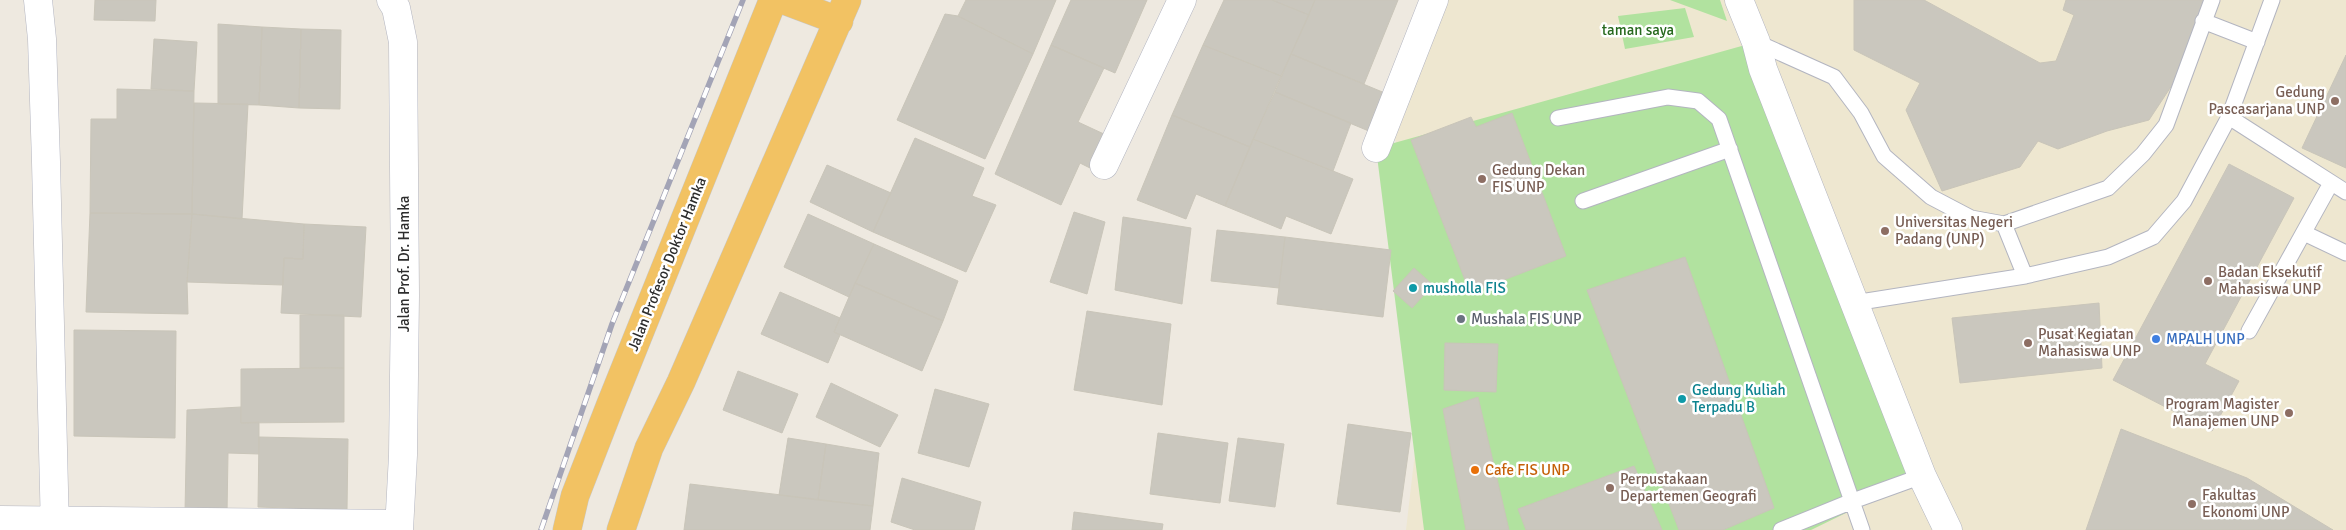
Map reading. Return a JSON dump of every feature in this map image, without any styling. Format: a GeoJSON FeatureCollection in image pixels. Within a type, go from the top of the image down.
{"type":"FeatureCollection","features":[{"type":"Feature","properties":{"kind":"highway","name":"Jalan Profesor Doktor Hamka"},"geometry":{"type":"LineString","coordinates":[[566,530],[575,496],[610,406],[773,0]]}},
{"type":"Feature","properties":{"kind":"highway"},"geometry":{"type":"LineString","coordinates":[[621,530],[649,448],[681,382],[843,11],[783,0]]}},
{"type":"Feature","properties":{"kind":"street"},"geometry":{"type":"LineString","coordinates":[[38,0],[42,39],[46,152],[55,525]]}},
{"type":"Feature","properties":{"kind":"street","name":"Jalan Prof. Dr. Hamka"},"geometry":{"type":"LineString","coordinates":[[391,0],[396,8],[403,42],[405,295],[403,455],[399,527]]}},
{"type":"Feature","properties":{"kind":"street"},"geometry":{"type":"LineString","coordinates":[[1104,165],[1182,0]]}},
{"type":"Feature","properties":{"kind":"street"},"geometry":{"type":"LineString","coordinates":[[1376,148],[1434,0]]}},
{"type":"Feature","properties":{"kind":"street"},"geometry":{"type":"LineString","coordinates":[[1738,0],[1756,42],[1763,69],[1922,476],[1948,530]]}},
{"type":"Feature","properties":{"kind":"street"},"geometry":{"type":"LineString","coordinates":[[0,520],[55,525],[399,527]]}},
{"type":"Feature","properties":{"kind":"lane"},"geometry":{"type":"LineString","coordinates":[[1756,42],[1834,77],[1861,113],[1884,156],[1931,197],[1970,218],[2004,224],[2108,188],[2143,154],[2166,124],[2212,0]]}},
{"type":"Feature","properties":{"kind":"lane"},"geometry":{"type":"LineString","coordinates":[[1854,303],[2025,276],[2108,257],[2153,237],[2184,201],[2230,117],[2272,0]]}},
{"type":"Feature","properties":{"kind":"lane"},"geometry":{"type":"LineString","coordinates":[[2203,21],[2257,42]]}},
{"type":"Feature","properties":{"kind":"lane"},"geometry":{"type":"LineString","coordinates":[[1558,118],[1668,97],[1698,101],[1719,118],[1850,502],[1862,530]]}},
{"type":"Feature","properties":{"kind":"lane"},"geometry":{"type":"LineString","coordinates":[[2230,117],[2346,192]]}},
{"type":"Feature","properties":{"kind":"lane"},"geometry":{"type":"LineString","coordinates":[[1583,201],[1730,149]]}},
{"type":"Feature","properties":{"kind":"lane"},"geometry":{"type":"LineString","coordinates":[[2249,331],[2331,183]]}},
{"type":"Feature","properties":{"kind":"lane"},"geometry":{"type":"LineString","coordinates":[[2004,224],[2025,276]]}},
{"type":"Feature","properties":{"kind":"lane"},"geometry":{"type":"LineString","coordinates":[[2304,233],[2346,253]]}},
{"type":"Feature","properties":{"kind":"lane"},"geometry":{"type":"LineString","coordinates":[[1781,530],[1922,476]]}},
{"type":"Feature","properties":{"kind":"shaded area","name":"Universitas Negeri Padang (UNP)"},"geometry":{"type":"Polygon","coordinates":[[[1448,0],[2346,0],[2346,530],[1406,530],[1429,332],[1409,185],[1393,132],[1448,0]]]}},
{"type":"Feature","properties":{"kind":"green space"},"geometry":{"type":"Polygon","coordinates":[[[1670,0],[1720,0],[1727,21],[1670,0]]]}},
{"type":"Feature","properties":{"kind":"green space","name":"taman saya"},"geometry":{"type":"Polygon","coordinates":[[[1685,8],[1694,37],[1625,49],[1618,16],[1685,8]]]}},
{"type":"Feature","properties":{"kind":"green space"},"geometry":{"type":"Polygon","coordinates":[[[1756,42],[1922,476],[1811,530],[1424,530],[1376,148],[1756,42]]]}},
{"type":"Feature","properties":{"kind":"building"},"geometry":{"type":"Polygon","coordinates":[[[95,0],[156,0],[155,21],[94,20],[95,0]]]}},
{"type":"Feature","properties":{"kind":"building"},"geometry":{"type":"Polygon","coordinates":[[[966,0],[1056,0],[1033,54],[958,16],[966,0]]]}},
{"type":"Feature","properties":{"kind":"building"},"geometry":{"type":"Polygon","coordinates":[[[1071,0],[1147,0],[1115,73],[1051,45],[1071,0]]]}},
{"type":"Feature","properties":{"kind":"building"},"geometry":{"type":"Polygon","coordinates":[[[1224,0],[1272,0],[1309,15],[1281,76],[1203,45],[1224,0]]]}},
{"type":"Feature","properties":{"kind":"building"},"geometry":{"type":"Polygon","coordinates":[[[1272,0],[1315,0],[1309,15],[1272,0]]]}},
{"type":"Feature","properties":{"kind":"building"},"geometry":{"type":"Polygon","coordinates":[[[1315,0],[1398,0],[1364,84],[1291,54],[1315,0]]]}},
{"type":"Feature","properties":{"kind":"building"},"geometry":{"type":"Polygon","coordinates":[[[1854,0],[1924,0],[2040,63],[2056,61],[2074,15],[2063,10],[2066,0],[2209,0],[2180,73],[2149,120],[2107,131],[2058,149],[2038,141],[2020,167],[1942,191],[1906,110],[1920,83],[1854,50],[1854,0]]]}},
{"type":"Feature","properties":{"kind":"building"},"geometry":{"type":"Polygon","coordinates":[[[945,14],[958,16],[1033,54],[985,159],[897,120],[945,14]]]}},
{"type":"Feature","properties":{"kind":"building"},"geometry":{"type":"Polygon","coordinates":[[[218,24],[262,27],[259,105],[218,104],[218,24]]]}},
{"type":"Feature","properties":{"kind":"building"},"geometry":{"type":"Polygon","coordinates":[[[262,27],[301,29],[299,108],[259,105],[262,27]]]}},
{"type":"Feature","properties":{"kind":"building"},"geometry":{"type":"Polygon","coordinates":[[[301,29],[341,30],[340,109],[299,108],[301,29]]]}},
{"type":"Feature","properties":{"kind":"building"},"geometry":{"type":"Polygon","coordinates":[[[154,39],[197,42],[194,91],[151,89],[154,39]]]}},
{"type":"Feature","properties":{"kind":"building"},"geometry":{"type":"Polygon","coordinates":[[[1051,45],[1104,68],[1078,122],[1106,135],[1090,168],[1080,163],[1061,205],[995,174],[1051,45]]]}},
{"type":"Feature","properties":{"kind":"building"},"geometry":{"type":"Polygon","coordinates":[[[1203,45],[1281,76],[1250,147],[1172,115],[1203,45]]]}},
{"type":"Feature","properties":{"kind":"building"},"geometry":{"type":"Polygon","coordinates":[[[1291,54],[1392,96],[1376,134],[1275,92],[1291,54]]]}},
{"type":"Feature","properties":{"kind":"building","name":"Gedung Pascasarjana UNP"},"geometry":{"type":"Polygon","coordinates":[[[2346,55],[2346,168],[2302,148],[2346,55]]]}},
{"type":"Feature","properties":{"kind":"building"},"geometry":{"type":"Polygon","coordinates":[[[117,89],[194,91],[192,214],[90,213],[91,119],[117,119],[117,89]]]}},
{"type":"Feature","properties":{"kind":"building"},"geometry":{"type":"Polygon","coordinates":[[[1275,92],[1351,123],[1333,171],[1253,139],[1275,92]]]}},
{"type":"Feature","properties":{"kind":"building"},"geometry":{"type":"Polygon","coordinates":[[[194,103],[248,104],[242,219],[192,214],[194,103]]]}},
{"type":"Feature","properties":{"kind":"building","name":"Gedung Dekan FIS UNP"},"geometry":{"type":"Polygon","coordinates":[[[1512,113],[1566,256],[1470,293],[1411,140],[1471,117],[1476,127],[1512,113]]]}},
{"type":"Feature","properties":{"kind":"building"},"geometry":{"type":"Polygon","coordinates":[[[1172,115],[1250,147],[1225,206],[1196,194],[1186,219],[1137,200],[1172,115]]]}},
{"type":"Feature","properties":{"kind":"building"},"geometry":{"type":"Polygon","coordinates":[[[915,138],[984,168],[972,196],[996,205],[966,272],[873,232],[915,138]]]}},
{"type":"Feature","properties":{"kind":"building"},"geometry":{"type":"Polygon","coordinates":[[[1253,139],[1353,179],[1331,234],[1286,216],[1281,229],[1225,206],[1253,139]]]}},
{"type":"Feature","properties":{"kind":"building","name":"Badan Eksekutif Mahasiswa UNP"},"geometry":{"type":"Polygon","coordinates":[[[2229,164],[2294,198],[2205,364],[2239,381],[2212,431],[2113,380],[2229,164]]]}},
{"type":"Feature","properties":{"kind":"building"},"geometry":{"type":"Polygon","coordinates":[[[827,165],[891,193],[873,232],[810,202],[827,165]]]}},
{"type":"Feature","properties":{"kind":"building"},"geometry":{"type":"Polygon","coordinates":[[[1074,212],[1105,222],[1087,294],[1050,282],[1074,212]]]}},
{"type":"Feature","properties":{"kind":"building"},"geometry":{"type":"Polygon","coordinates":[[[90,213],[192,214],[187,282],[188,314],[86,312],[90,213]]]}},
{"type":"Feature","properties":{"kind":"building"},"geometry":{"type":"Polygon","coordinates":[[[192,214],[304,224],[303,259],[284,258],[283,285],[187,282],[192,214]]]}},
{"type":"Feature","properties":{"kind":"building"},"geometry":{"type":"Polygon","coordinates":[[[808,214],[874,244],[849,297],[784,267],[808,214]]]}},
{"type":"Feature","properties":{"kind":"building"},"geometry":{"type":"Polygon","coordinates":[[[1123,217],[1191,228],[1182,304],[1115,290],[1123,217]]]}},
{"type":"Feature","properties":{"kind":"building"},"geometry":{"type":"Polygon","coordinates":[[[304,224],[366,227],[361,317],[281,313],[284,258],[303,259],[304,224]]]}},
{"type":"Feature","properties":{"kind":"building"},"geometry":{"type":"Polygon","coordinates":[[[1217,230],[1285,237],[1279,288],[1211,281],[1217,230]]]}},
{"type":"Feature","properties":{"kind":"building"},"geometry":{"type":"Polygon","coordinates":[[[1285,237],[1391,250],[1383,317],[1277,304],[1285,237]]]}},
{"type":"Feature","properties":{"kind":"building"},"geometry":{"type":"Polygon","coordinates":[[[874,244],[958,281],[943,321],[855,283],[874,244]]]}},
{"type":"Feature","properties":{"kind":"building","name":"Gedung Kuliah Terpadu B"},"geometry":{"type":"Polygon","coordinates":[[[1685,257],[1774,508],[1723,530],[1679,530],[1587,290],[1685,257]]]}},
{"type":"Feature","properties":{"kind":"building","name":"musholla FIS"},"geometry":{"type":"Polygon","coordinates":[[[1414,268],[1433,285],[1412,308],[1393,291],[1414,268]]]}},
{"type":"Feature","properties":{"kind":"building"},"geometry":{"type":"Polygon","coordinates":[[[855,283],[943,321],[922,371],[834,332],[855,283]]]}},
{"type":"Feature","properties":{"kind":"building"},"geometry":{"type":"Polygon","coordinates":[[[780,292],[840,318],[834,332],[840,335],[828,363],[761,334],[780,292]]]}},
{"type":"Feature","properties":{"kind":"building","name":"Pusat Kegiatan Mahasiswa UNP"},"geometry":{"type":"Polygon","coordinates":[[[2099,303],[2102,368],[1960,383],[1952,318],[2099,303]]]}},
{"type":"Feature","properties":{"kind":"building"},"geometry":{"type":"Polygon","coordinates":[[[1087,311],[1171,324],[1162,405],[1074,390],[1087,311]]]}},
{"type":"Feature","properties":{"kind":"building"},"geometry":{"type":"Polygon","coordinates":[[[300,315],[344,315],[344,368],[300,368],[300,315]]]}},
{"type":"Feature","properties":{"kind":"building"},"geometry":{"type":"Polygon","coordinates":[[[74,330],[176,331],[175,438],[74,436],[74,330]]]}},
{"type":"Feature","properties":{"kind":"building"},"geometry":{"type":"Polygon","coordinates":[[[1445,343],[1498,344],[1496,392],[1444,390],[1445,343]]]}},
{"type":"Feature","properties":{"kind":"building"},"geometry":{"type":"Polygon","coordinates":[[[344,368],[344,422],[241,423],[241,369],[344,368]]]}},
{"type":"Feature","properties":{"kind":"building"},"geometry":{"type":"Polygon","coordinates":[[[738,371],[798,394],[782,433],[723,410],[738,371]]]}},
{"type":"Feature","properties":{"kind":"building"},"geometry":{"type":"Polygon","coordinates":[[[831,383],[898,415],[880,447],[816,417],[831,383]]]}},
{"type":"Feature","properties":{"kind":"building"},"geometry":{"type":"Polygon","coordinates":[[[935,389],[989,404],[969,467],[918,453],[935,389]]]}},
{"type":"Feature","properties":{"kind":"building","name":"Cafe FIS UNP"},"geometry":{"type":"Polygon","coordinates":[[[1478,397],[1509,530],[1466,530],[1443,409],[1478,397]]]}},
{"type":"Feature","properties":{"kind":"building"},"geometry":{"type":"Polygon","coordinates":[[[241,407],[241,423],[259,422],[259,454],[228,453],[227,514],[185,512],[187,410],[241,407]]]}},
{"type":"Feature","properties":{"kind":"building"},"geometry":{"type":"Polygon","coordinates":[[[1348,424],[1411,433],[1400,512],[1337,504],[1348,424]]]}},
{"type":"Feature","properties":{"kind":"building","name":"Fakultas Ekonomi UNP"},"geometry":{"type":"Polygon","coordinates":[[[2121,429],[2247,478],[2333,530],[2086,530],[2121,429]]]}},
{"type":"Feature","properties":{"kind":"building"},"geometry":{"type":"Polygon","coordinates":[[[1158,433],[1228,443],[1220,503],[1150,494],[1158,433]]]}},
{"type":"Feature","properties":{"kind":"building"},"geometry":{"type":"Polygon","coordinates":[[[259,437],[348,439],[347,510],[258,507],[259,437]]]}},
{"type":"Feature","properties":{"kind":"building"},"geometry":{"type":"Polygon","coordinates":[[[788,438],[826,444],[818,500],[779,495],[788,438]]]}},
{"type":"Feature","properties":{"kind":"building"},"geometry":{"type":"Polygon","coordinates":[[[1238,438],[1284,444],[1275,507],[1229,501],[1238,438]]]}},
{"type":"Feature","properties":{"kind":"building"},"geometry":{"type":"Polygon","coordinates":[[[826,444],[879,453],[873,506],[818,500],[826,444]]]}},
{"type":"Feature","properties":{"kind":"building","name":"Perpustakaan Departemen Geografi"},"geometry":{"type":"Polygon","coordinates":[[[1634,466],[1662,530],[1526,530],[1518,509],[1634,466]]]}},
{"type":"Feature","properties":{"kind":"building"},"geometry":{"type":"Polygon","coordinates":[[[902,478],[981,502],[974,530],[915,530],[891,522],[902,478]]]}},
{"type":"Feature","properties":{"kind":"building"},"geometry":{"type":"Polygon","coordinates":[[[690,484],[873,506],[870,530],[684,530],[690,484]]]}},
{"type":"Feature","properties":{"kind":"building"},"geometry":{"type":"Polygon","coordinates":[[[1074,512],[1163,524],[1162,530],[1072,530],[1074,512]]]}},
{"type":"Feature","properties":{"kind":"railway"},"geometry":{"type":"LineString","coordinates":[[541,530],[612,324],[743,0]]}},
{"type":"Feature","properties":{"kind":"place","name":"Gedung Pascasarjana UNP"},"geometry":{"type":"Point","coordinates":[2335,101]}},
{"type":"Feature","properties":{"kind":"place","name":"Gedung Dekan FIS UNP"},"geometry":{"type":"Point","coordinates":[1482,179]}},
{"type":"Feature","properties":{"kind":"place","name":"Universitas Negeri Padang (UNP)"},"geometry":{"type":"Point","coordinates":[1885,231]}},
{"type":"Feature","properties":{"kind":"place","name":"Badan Eksekutif Mahasiswa UNP"},"geometry":{"type":"Point","coordinates":[2208,281]}},
{"type":"Feature","properties":{"kind":"place","name":"musholla FIS"},"geometry":{"type":"Point","coordinates":[1413,288]}},
{"type":"Feature","properties":{"kind":"place","name":"Mushala FIS UNP"},"geometry":{"type":"Point","coordinates":[1461,319]}},
{"type":"Feature","properties":{"kind":"place","name":"MPALH UNP"},"geometry":{"type":"Point","coordinates":[2156,339]}},
{"type":"Feature","properties":{"kind":"place","name":"Pusat Kegiatan Mahasiswa UNP"},"geometry":{"type":"Point","coordinates":[2028,343]}},
{"type":"Feature","properties":{"kind":"place","name":"Gedung Kuliah Terpadu B"},"geometry":{"type":"Point","coordinates":[1682,399]}},
{"type":"Feature","properties":{"kind":"place","name":"Program Magister Manajemen UNP"},"geometry":{"type":"Point","coordinates":[2289,413]}},
{"type":"Feature","properties":{"kind":"place","name":"Cafe FIS UNP"},"geometry":{"type":"Point","coordinates":[1475,470]}},
{"type":"Feature","properties":{"kind":"place","name":"Perpustakaan Departemen Geografi"},"geometry":{"type":"Point","coordinates":[1610,488]}},
{"type":"Feature","properties":{"kind":"place","name":"Fakultas Ekonomi UNP"},"geometry":{"type":"Point","coordinates":[2192,504]}}]}
